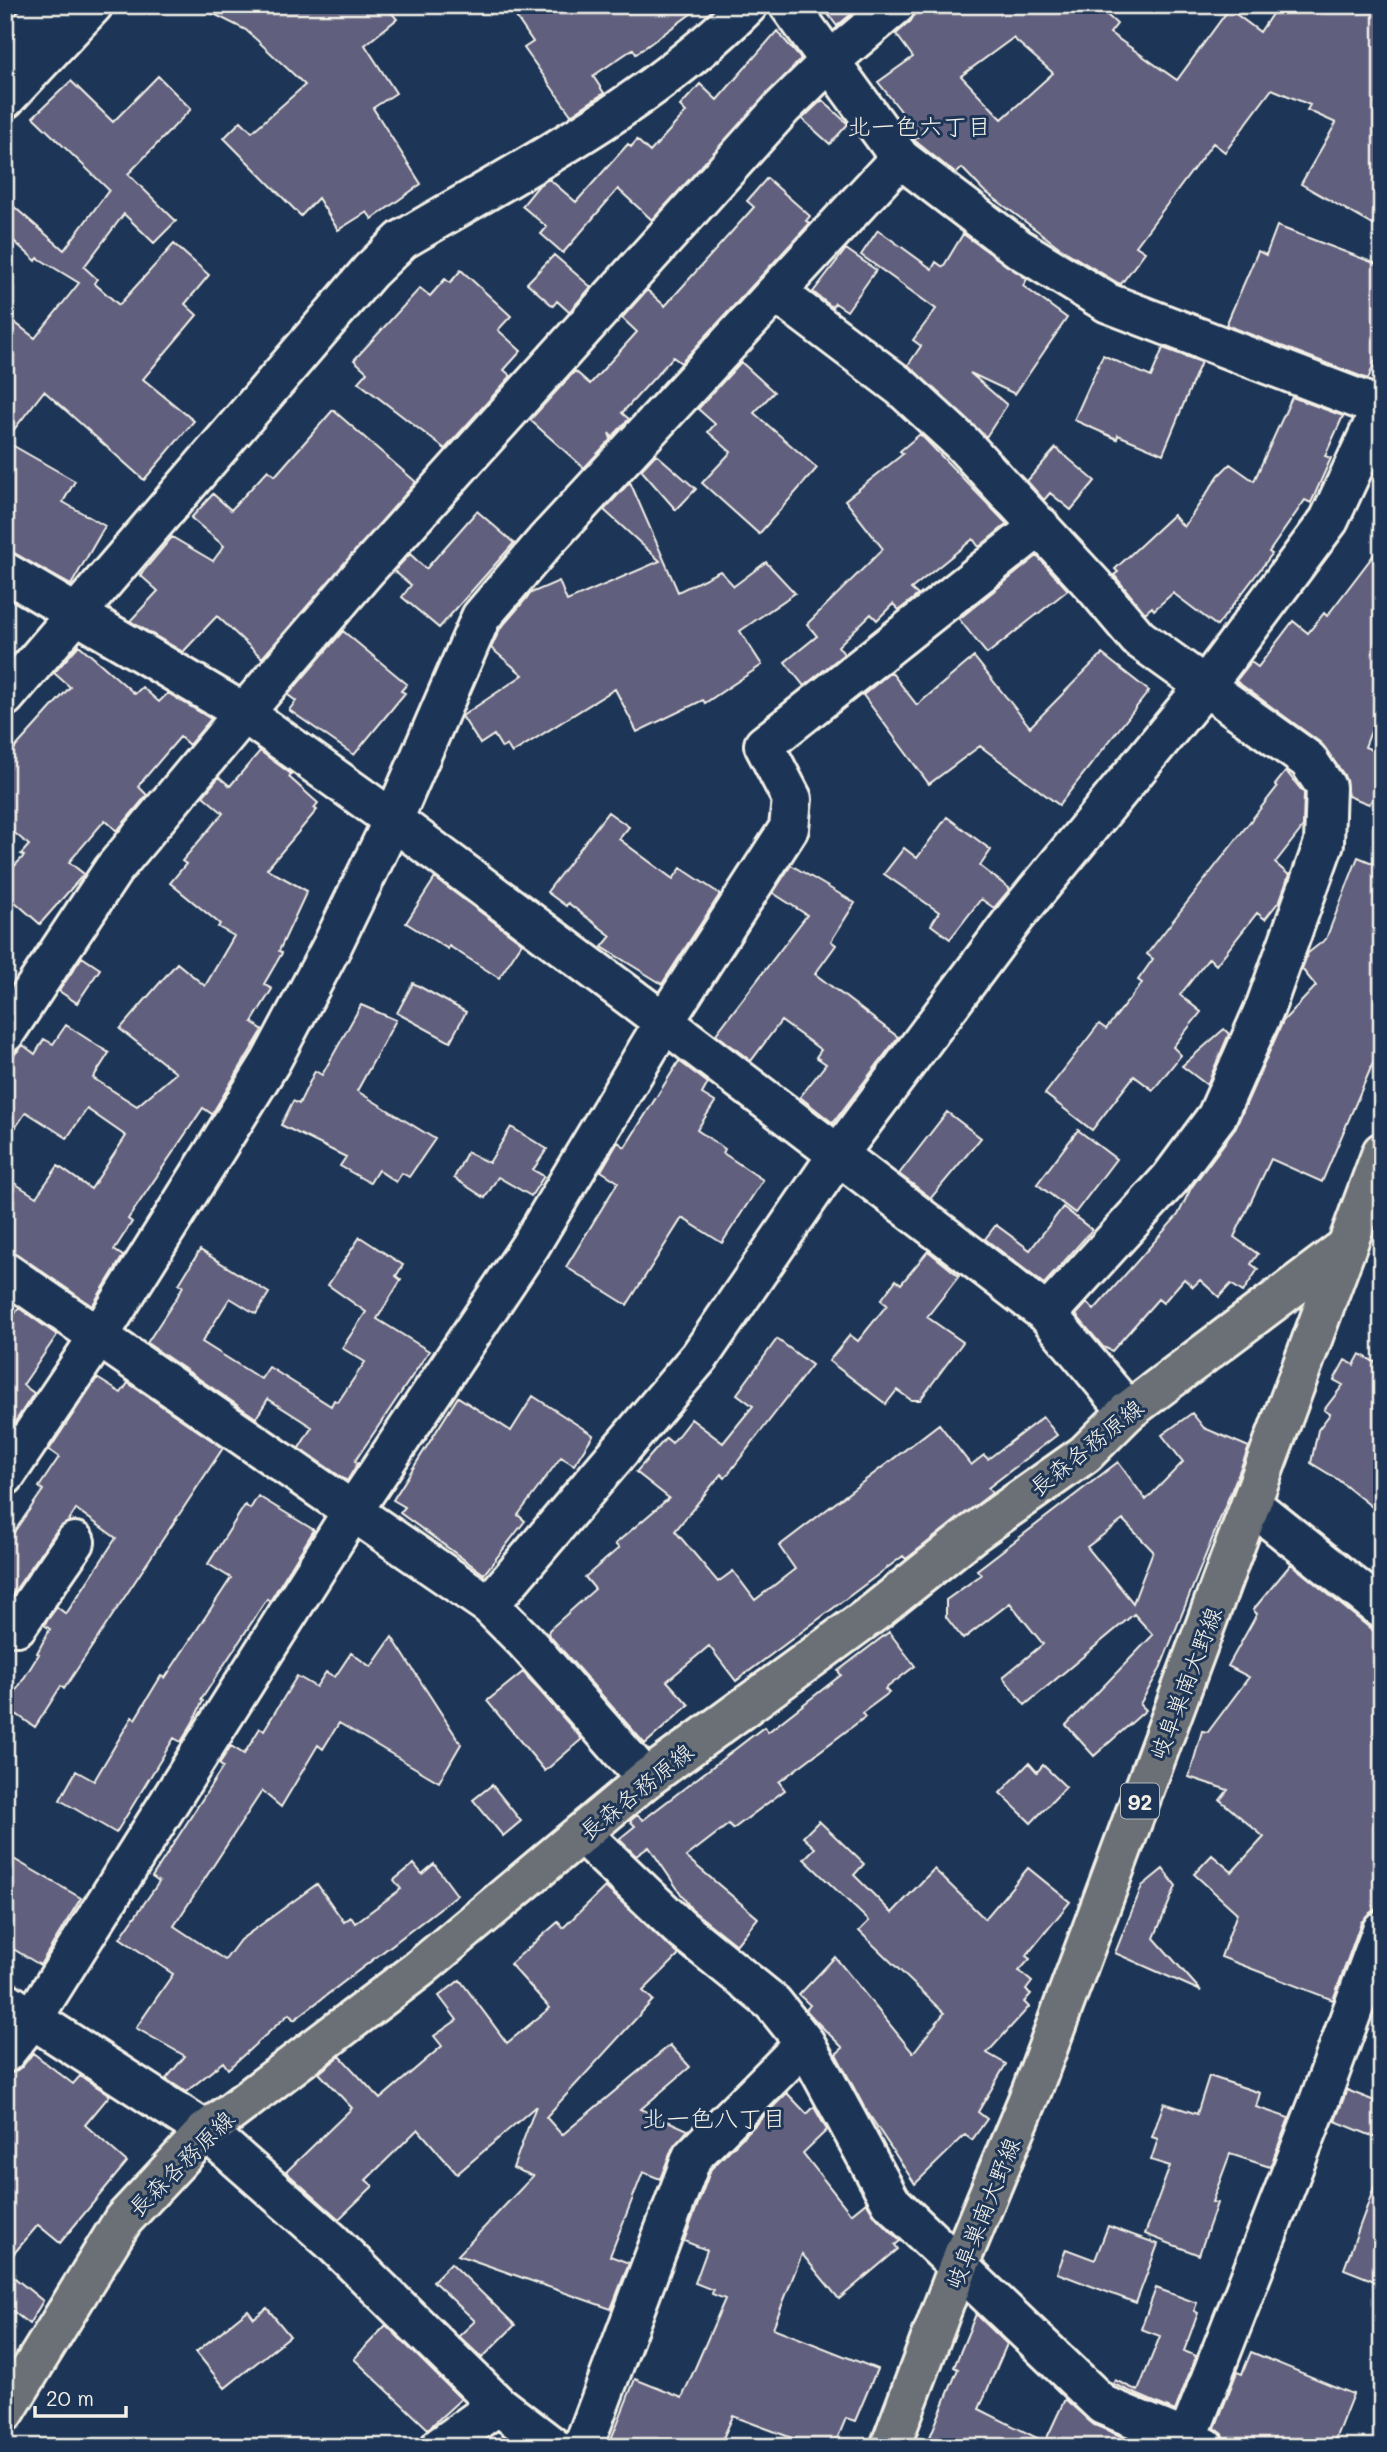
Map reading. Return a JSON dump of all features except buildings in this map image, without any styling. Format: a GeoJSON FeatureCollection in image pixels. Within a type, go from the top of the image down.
{"type":"FeatureCollection","features":[{"type":"Feature","properties":{"kind":"main road","name":"岐阜巣南大野線"},"geometry":{"type":"LineString","coordinates":[[890,2447],[958,2267],[1032,2090],[1382,1152]]}},
{"type":"Feature","properties":{"kind":"main road","name":"長森各務原線"},"geometry":{"type":"LineString","coordinates":[[5,2412],[123,2220],[206,2131],[419,1969],[646,1779],[876,1611],[972,1534],[1085,1454],[1128,1411],[1346,1247]]}},
{"type":"Feature","properties":{"kind":"street"},"geometry":{"type":"LineString","coordinates":[[5,53],[54,5]]}},
{"type":"Feature","properties":{"kind":"street"},"geometry":{"type":"LineString","coordinates":[[5,99],[93,5]]}},
{"type":"Feature","properties":{"kind":"street"},"geometry":{"type":"LineString","coordinates":[[5,697],[79,614],[187,482],[370,271],[402,240],[634,102],[722,32],[748,5]]}},
{"type":"Feature","properties":{"kind":"street"},"geometry":{"type":"LineString","coordinates":[[489,1605],[700,1356],[837,1156],[1016,916],[1206,685],[1329,520],[1382,408],[1108,303],[1018,248],[900,158],[789,5]]}},
{"type":"Feature","properties":{"kind":"street"},"geometry":{"type":"LineString","coordinates":[[5,1033],[113,870],[365,571],[782,108],[830,61],[896,5]]}},
{"type":"Feature","properties":{"kind":"street"},"geometry":{"type":"LineString","coordinates":[[5,1476],[99,1336],[271,1061],[331,948],[393,820],[481,617],[545,541],[900,158]]}},
{"type":"Feature","properties":{"kind":"street"},"geometry":{"type":"LineString","coordinates":[[777,293],[901,387],[962,443],[1139,638],[1308,760],[1326,787],[1324,843],[1266,1005],[1217,1116],[1170,1179],[1047,1314]]}},
{"type":"Feature","properties":{"kind":"street"},"geometry":{"type":"LineString","coordinates":[[5,2053],[19,2009],[530,1246],[664,1023],[789,828],[792,799],[764,745],[1040,527]]}},
{"type":"Feature","properties":{"kind":"street"},"geometry":{"type":"LineString","coordinates":[[5,572],[244,713],[393,820],[1047,1314],[1128,1411]]}},
{"type":"Feature","properties":{"kind":"street"},"geometry":{"type":"LineString","coordinates":[[5,1272],[489,1605],[525,1641],[646,1779]]}},
{"type":"Feature","properties":{"kind":"street"},"geometry":{"type":"LineString","coordinates":[[1252,1505],[1382,1609]]}},
{"type":"Feature","properties":{"kind":"street"},"geometry":{"type":"LineString","coordinates":[[5,1620],[17,1626],[75,1542]]}},
{"type":"Feature","properties":{"kind":"street"},"geometry":{"type":"LineString","coordinates":[[582,1834],[680,1927],[773,2003],[805,2043],[891,2202],[1103,2405],[1192,2444],[1382,1930]]}},
{"type":"Feature","properties":{"kind":"street"},"geometry":{"type":"LineString","coordinates":[[19,2009],[206,2131],[331,2241],[498,2405],[553,2447]]}},
{"type":"Feature","properties":{"kind":"street"},"geometry":{"type":"LineString","coordinates":[[583,2447],[692,2157],[805,2043]]}},
{"type":"Feature","properties":{"kind":"street"},"geometry":{"type":"LineString","coordinates":[[440,2447],[498,2405]]}},
{"type":"Feature","properties":{"kind":"district","name":"北一色六丁目"},"geometry":{"type":"Point","coordinates":[919,125]}},
{"type":"Feature","properties":{"kind":"district","name":"北一色八丁目"},"geometry":{"type":"Point","coordinates":[714,2117]}}]}
